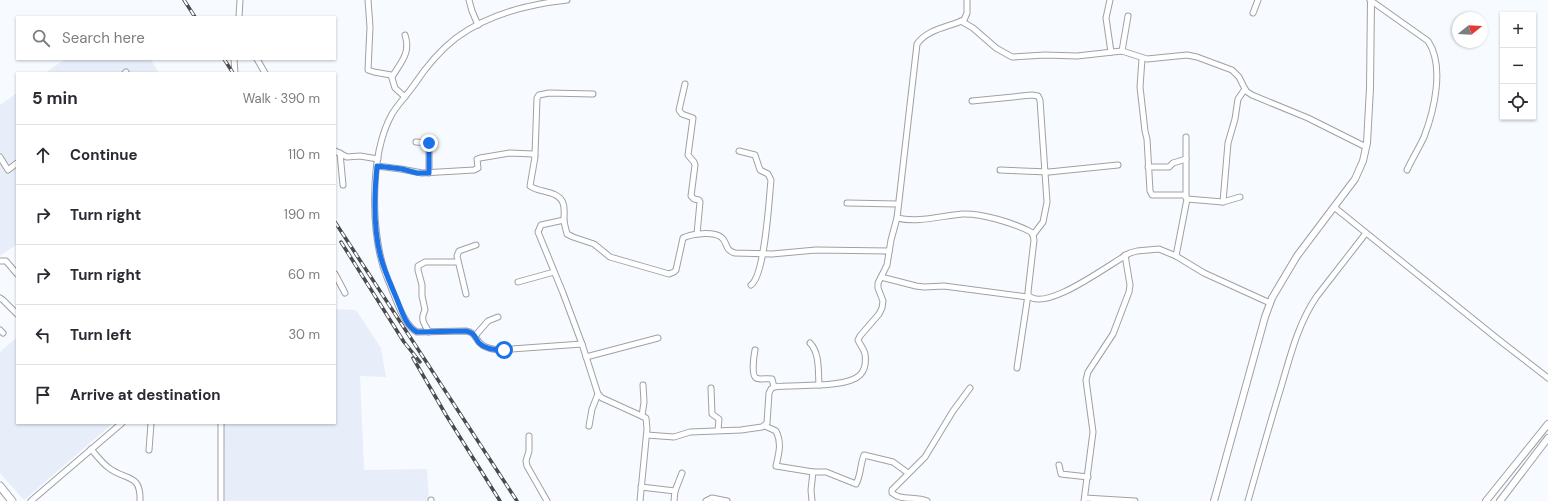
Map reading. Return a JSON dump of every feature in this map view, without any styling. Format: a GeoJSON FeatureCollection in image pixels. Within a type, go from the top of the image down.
{"type":"FeatureCollection","features":[{"type":"Feature","properties":{"kind":"main road"},"geometry":{"type":"LineString","coordinates":[[0,486],[12,501]]}},
{"type":"Feature","properties":{"kind":"street"},"geometry":{"type":"LineString","coordinates":[[239,16],[240,0]]}},
{"type":"Feature","properties":{"kind":"street"},"geometry":{"type":"LineString","coordinates":[[368,0],[370,27],[368,70],[388,74],[392,77],[395,88],[405,97]]}},
{"type":"Feature","properties":{"kind":"street"},"geometry":{"type":"LineString","coordinates":[[469,0],[478,25]]}},
{"type":"Feature","properties":{"kind":"street"},"geometry":{"type":"LineString","coordinates":[[567,0],[513,10],[478,25],[457,37],[441,50],[426,67],[392,115],[378,159],[374,195],[377,240],[385,273],[408,324],[413,330],[417,332],[472,332],[480,344],[498,350],[582,344]]}},
{"type":"Feature","properties":{"kind":"street"},"geometry":{"type":"LineString","coordinates":[[765,426],[767,423],[769,393],[774,387],[819,385],[854,379],[864,370],[865,356],[858,340],[882,308],[878,283],[887,265],[896,218],[917,44],[921,39],[941,28],[964,20],[967,13],[967,0]]}},
{"type":"Feature","properties":{"kind":"street"},"geometry":{"type":"LineString","coordinates":[[1110,0],[1106,18],[1110,52]]}},
{"type":"Feature","properties":{"kind":"street"},"geometry":{"type":"LineString","coordinates":[[1252,13],[1258,0]]}},
{"type":"Feature","properties":{"kind":"street"},"geometry":{"type":"LineString","coordinates":[[1214,501],[1270,303],[1297,256],[1355,179],[1363,161],[1366,147],[1370,88],[1371,0]]}},
{"type":"Feature","properties":{"kind":"street"},"geometry":{"type":"LineString","coordinates":[[1371,0],[1428,41],[1436,57],[1436,86],[1433,104],[1424,137],[1407,170]]}},
{"type":"Feature","properties":{"kind":"street"},"geometry":{"type":"LineString","coordinates":[[1122,52],[1128,16]]}},
{"type":"Feature","properties":{"kind":"street"},"geometry":{"type":"LineString","coordinates":[[961,21],[973,28],[996,48],[1012,56],[1077,56],[1122,52],[1142,59],[1187,55],[1197,57],[1232,70],[1239,77],[1246,91],[1252,95],[1308,118],[1366,147]]}},
{"type":"Feature","properties":{"kind":"street"},"geometry":{"type":"LineString","coordinates":[[392,77],[407,51],[405,35]]}},
{"type":"Feature","properties":{"kind":"street"},"geometry":{"type":"LineString","coordinates":[[1142,59],[1140,87],[1147,139],[1150,191],[1152,195],[1181,194],[1186,198],[1223,202],[1240,196]]}},
{"type":"Feature","properties":{"kind":"street"},"geometry":{"type":"LineString","coordinates":[[234,60],[235,72]]}},
{"type":"Feature","properties":{"kind":"street"},"geometry":{"type":"LineString","coordinates":[[258,60],[264,72]]}},
{"type":"Feature","properties":{"kind":"street"},"geometry":{"type":"LineString","coordinates":[[685,84],[679,110],[682,114],[693,118],[688,155],[695,165],[691,196],[700,202],[697,234]]}},
{"type":"Feature","properties":{"kind":"street"},"geometry":{"type":"LineString","coordinates":[[1223,202],[1228,143],[1235,119],[1238,99],[1244,88]]}},
{"type":"Feature","properties":{"kind":"street"},"geometry":{"type":"LineString","coordinates":[[593,94],[549,93],[539,95],[537,98],[535,155],[530,186],[551,193],[562,200],[566,231],[570,236],[594,244],[610,257],[668,274],[676,270],[681,240],[685,237],[697,234],[716,235],[720,237],[730,252],[735,253],[772,254],[816,250],[889,251]]}},
{"type":"Feature","properties":{"kind":"street"},"geometry":{"type":"LineString","coordinates":[[972,101],[1032,95],[1038,96],[1040,100],[1047,202],[1043,222],[1033,235]]}},
{"type":"Feature","properties":{"kind":"street"},"geometry":{"type":"LineString","coordinates":[[1176,256],[1186,198],[1186,137]]}},
{"type":"Feature","properties":{"kind":"street"},"geometry":{"type":"LineString","coordinates":[[416,142],[429,143],[429,173]]}},
{"type":"Feature","properties":{"kind":"street"},"geometry":{"type":"LineString","coordinates":[[739,151],[755,155],[760,170],[770,177],[769,200],[762,254],[757,278],[751,285]]}},
{"type":"Feature","properties":{"kind":"street"},"geometry":{"type":"LineString","coordinates":[[338,152],[350,158],[360,156],[378,159]]}},
{"type":"Feature","properties":{"kind":"street"},"geometry":{"type":"LineString","coordinates":[[338,152],[343,185]]}},
{"type":"Feature","properties":{"kind":"street"},"geometry":{"type":"LineString","coordinates":[[377,166],[402,169],[417,173],[429,173],[476,169],[478,167],[478,158],[500,154],[531,153],[535,155]]}},
{"type":"Feature","properties":{"kind":"street"},"geometry":{"type":"LineString","coordinates":[[0,157],[8,170],[16,164]]}},
{"type":"Feature","properties":{"kind":"street"},"geometry":{"type":"LineString","coordinates":[[1148,167],[1169,167],[1173,163],[1186,159]]}},
{"type":"Feature","properties":{"kind":"street"},"geometry":{"type":"LineString","coordinates":[[1000,170],[1045,172],[1118,165]]}},
{"type":"Feature","properties":{"kind":"street"},"geometry":{"type":"LineString","coordinates":[[848,203],[897,204]]}},
{"type":"Feature","properties":{"kind":"street"},"geometry":{"type":"LineString","coordinates":[[1334,207],[1493,336],[1548,378]]}},
{"type":"Feature","properties":{"kind":"street"},"geometry":{"type":"LineString","coordinates":[[896,218],[910,221],[970,214],[1008,223],[1027,230],[1033,235],[1034,240],[1028,296],[1017,368]]}},
{"type":"Feature","properties":{"kind":"street"},"geometry":{"type":"LineString","coordinates":[[564,220],[541,225],[538,232],[582,344],[598,394],[602,398],[646,418],[647,435],[640,501]]}},
{"type":"Feature","properties":{"kind":"street"},"geometry":{"type":"LineString","coordinates":[[1248,501],[1274,410],[1300,328],[1316,296],[1366,233]]}},
{"type":"Feature","properties":{"kind":"street"},"geometry":{"type":"LineString","coordinates":[[466,294],[457,262],[457,256],[459,251],[476,245]]}},
{"type":"Feature","properties":{"kind":"street"},"geometry":{"type":"LineString","coordinates":[[881,277],[920,287],[944,286],[1028,296],[1037,299],[1063,293],[1125,256],[1137,251],[1159,250],[1176,256],[1204,273],[1270,303]]}},
{"type":"Feature","properties":{"kind":"street"},"geometry":{"type":"LineString","coordinates":[[1125,256],[1130,285],[1129,292],[1113,334],[1088,372],[1086,380],[1093,432],[1085,499],[1135,501]]}},
{"type":"Feature","properties":{"kind":"street"},"geometry":{"type":"LineString","coordinates":[[0,261],[6,261],[16,271]]}},
{"type":"Feature","properties":{"kind":"street"},"geometry":{"type":"LineString","coordinates":[[430,332],[422,317],[426,310],[422,296],[422,285],[418,266],[425,262],[457,262]]}},
{"type":"Feature","properties":{"kind":"street"},"geometry":{"type":"LineString","coordinates":[[518,282],[554,272]]}},
{"type":"Feature","properties":{"kind":"street"},"geometry":{"type":"LineString","coordinates":[[336,276],[345,293]]}},
{"type":"Feature","properties":{"kind":"street"},"geometry":{"type":"LineString","coordinates":[[0,298],[16,313]]}},
{"type":"Feature","properties":{"kind":"street"},"geometry":{"type":"LineString","coordinates":[[476,336],[488,321],[498,317]]}},
{"type":"Feature","properties":{"kind":"street"},"geometry":{"type":"LineString","coordinates":[[586,357],[658,338]]}},
{"type":"Feature","properties":{"kind":"street"},"geometry":{"type":"LineString","coordinates":[[810,343],[815,350],[819,385]]}},
{"type":"Feature","properties":{"kind":"street"},"geometry":{"type":"LineString","coordinates":[[755,350],[753,373],[755,377],[757,379],[772,379],[774,387]]}},
{"type":"Feature","properties":{"kind":"street"},"geometry":{"type":"LineString","coordinates":[[642,416],[644,402],[643,385]]}},
{"type":"Feature","properties":{"kind":"street"},"geometry":{"type":"LineString","coordinates":[[711,388],[711,411],[713,415],[719,419],[718,430]]}},
{"type":"Feature","properties":{"kind":"street"},"geometry":{"type":"LineString","coordinates":[[927,501],[923,499],[905,499],[892,493],[892,490],[925,457],[953,411],[970,388]]}},
{"type":"Feature","properties":{"kind":"street"},"geometry":{"type":"LineString","coordinates":[[589,426],[592,409],[598,394]]}},
{"type":"Feature","properties":{"kind":"street"},"geometry":{"type":"LineString","coordinates":[[31,501],[121,424]]}},
{"type":"Feature","properties":{"kind":"street"},"geometry":{"type":"LineString","coordinates":[[149,450],[151,424]]}},
{"type":"Feature","properties":{"kind":"street"},"geometry":{"type":"LineString","coordinates":[[221,424],[221,501]]}},
{"type":"Feature","properties":{"kind":"street"},"geometry":{"type":"LineString","coordinates":[[1486,501],[1548,424]]}},
{"type":"Feature","properties":{"kind":"street"},"geometry":{"type":"LineString","coordinates":[[647,435],[674,437],[690,432],[740,430],[765,426],[776,431],[777,434],[780,446],[776,466],[813,472],[826,472],[856,484],[864,455],[893,462],[908,473]]}},
{"type":"Feature","properties":{"kind":"street"},"geometry":{"type":"LineString","coordinates":[[529,436],[529,451],[526,461],[527,466],[547,501]]}},
{"type":"Feature","properties":{"kind":"street"},"geometry":{"type":"LineString","coordinates":[[1500,501],[1548,438]]}},
{"type":"Feature","properties":{"kind":"street"},"geometry":{"type":"LineString","coordinates":[[92,449],[108,468],[134,480],[140,490],[140,501]]}},
{"type":"Feature","properties":{"kind":"street"},"geometry":{"type":"LineString","coordinates":[[1059,464],[1061,474],[1088,477]]}},
{"type":"Feature","properties":{"kind":"street"},"geometry":{"type":"LineString","coordinates":[[812,501],[811,490],[813,472]]}},
{"type":"Feature","properties":{"kind":"street"},"geometry":{"type":"LineString","coordinates":[[674,501],[675,491],[682,473]]}},
{"type":"Feature","properties":{"kind":"street"},"geometry":{"type":"LineString","coordinates":[[641,487],[675,491]]}},
{"type":"Feature","properties":{"kind":"street"},"geometry":{"type":"LineString","coordinates":[[706,501],[712,498],[727,501]]}},
{"type":"Feature","properties":{"kind":"shaded area"},"geometry":{"type":"Polygon","coordinates":[[[64,60],[151,60],[158,72],[46,72],[64,60]]]}},
{"type":"Feature","properties":{"kind":"shaded area"},"geometry":{"type":"Polygon","coordinates":[[[16,94],[16,245],[0,256],[0,105],[16,94]]]}},
{"type":"Feature","properties":{"kind":"shaded area"},"geometry":{"type":"Polygon","coordinates":[[[336,309],[356,310],[381,348],[386,377],[360,376],[364,470],[427,469],[429,501],[225,501],[224,424],[336,424],[336,309]]]}},
{"type":"Feature","properties":{"kind":"shaded area"},"geometry":{"type":"Polygon","coordinates":[[[16,338],[16,424],[112,424],[24,500],[0,473],[0,352],[16,338]]]}},
{"type":"Feature","properties":{"kind":"railway"},"geometry":{"type":"LineString","coordinates":[[184,0],[194,16]]}},
{"type":"Feature","properties":{"kind":"railway"},"geometry":{"type":"LineString","coordinates":[[225,60],[232,72]]}},
{"type":"Feature","properties":{"kind":"railway"},"geometry":{"type":"LineString","coordinates":[[336,224],[517,501]]}},
{"type":"Feature","properties":{"kind":"railway"},"geometry":{"type":"LineString","coordinates":[[341,242],[404,342],[420,362]]}},
{"type":"Feature","properties":{"kind":"railway"},"geometry":{"type":"LineString","coordinates":[[413,358],[446,415],[500,501]]}},
{"type":"Feature","properties":{"kind":"route"},"geometry":{"type":"LineString","coordinates":[[429,143],[429,173],[417,173],[402,169],[377,166],[374,195],[377,240],[385,273],[403,315],[413,330],[417,332],[472,332],[480,344],[492,349],[504,350]]}}]}
